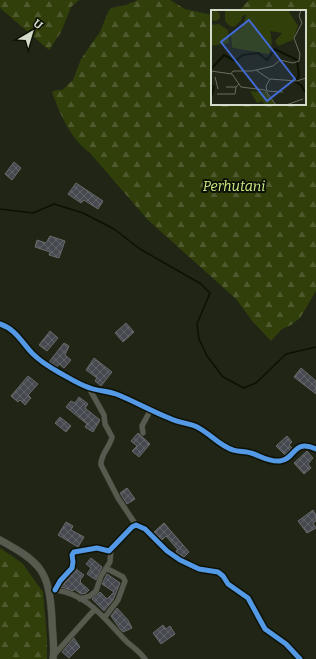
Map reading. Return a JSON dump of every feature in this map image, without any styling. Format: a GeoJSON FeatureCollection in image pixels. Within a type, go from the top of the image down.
{"type":"FeatureCollection","features":[{"type":"Feature","properties":{"kind":"street"},"geometry":{"type":"LineString","coordinates":[[0,324],[10,328],[30,351],[40,360],[60,373],[89,388],[116,394],[151,409],[167,418],[202,430],[233,450],[252,453],[264,459],[283,461],[298,447],[306,446],[316,448]]}},
{"type":"Feature","properties":{"kind":"street"},"geometry":{"type":"LineString","coordinates":[[89,388],[102,411],[105,424],[112,437],[101,458],[101,465],[118,498],[136,525],[145,530],[162,547],[180,560],[199,568],[218,572],[223,576],[228,584],[248,598],[265,629],[286,644],[300,659]]}},
{"type":"Feature","properties":{"kind":"street"},"geometry":{"type":"LineString","coordinates":[[143,433],[142,426],[151,409]]}},
{"type":"Feature","properties":{"kind":"street"},"geometry":{"type":"LineString","coordinates":[[52,592],[72,568],[72,555],[74,552],[94,548],[107,551],[111,550],[132,527],[136,525]]}},
{"type":"Feature","properties":{"kind":"street"},"geometry":{"type":"LineString","coordinates":[[0,540],[19,551],[36,564],[46,578],[52,592],[53,658]]}},
{"type":"Feature","properties":{"kind":"street"},"geometry":{"type":"LineString","coordinates":[[80,599],[90,596],[96,591],[99,579],[111,558],[111,550]]}},
{"type":"Feature","properties":{"kind":"street"},"geometry":{"type":"LineString","coordinates":[[105,617],[118,600],[125,581],[123,577],[106,568]]}},
{"type":"Feature","properties":{"kind":"street"},"geometry":{"type":"LineString","coordinates":[[52,592],[66,592],[95,608],[145,659]]}},
{"type":"Feature","properties":{"kind":"street"},"geometry":{"type":"LineString","coordinates":[[53,658],[95,608]]}},
{"type":"Feature","properties":{"kind":"green space"},"geometry":{"type":"Polygon","coordinates":[[[0,0],[79,0],[71,7],[61,32],[49,50],[0,8],[0,0]]]}},
{"type":"Feature","properties":{"kind":"green space","name":"Perhutani"},"geometry":{"type":"Polygon","coordinates":[[[138,0],[170,0],[185,9],[211,15],[211,105],[306,105],[306,10],[240,10],[249,0],[316,0],[316,291],[300,318],[291,325],[282,329],[271,341],[253,322],[236,299],[148,220],[71,133],[62,117],[52,92],[62,90],[73,80],[81,59],[100,32],[111,8],[126,5],[138,0]]]}},
{"type":"Feature","properties":{"kind":"green space"},"geometry":{"type":"Polygon","coordinates":[[[0,548],[22,563],[43,592],[47,638],[47,659],[0,659],[0,548]]]}},
{"type":"Feature","properties":{"kind":"building"},"geometry":{"type":"Polygon","coordinates":[[[14,162],[21,168],[12,180],[5,174],[14,162]]]}},
{"type":"Feature","properties":{"kind":"building"},"geometry":{"type":"Polygon","coordinates":[[[76,183],[103,201],[98,209],[84,200],[81,203],[68,194],[76,183]]]}},
{"type":"Feature","properties":{"kind":"building"},"geometry":{"type":"Polygon","coordinates":[[[50,236],[65,241],[59,258],[49,255],[50,252],[35,247],[37,240],[46,243],[50,236]]]}},
{"type":"Feature","properties":{"kind":"building"},"geometry":{"type":"Polygon","coordinates":[[[126,323],[134,332],[123,342],[115,333],[126,323]]]}},
{"type":"Feature","properties":{"kind":"building"},"geometry":{"type":"Polygon","coordinates":[[[50,331],[58,338],[47,351],[39,345],[50,331]]]}},
{"type":"Feature","properties":{"kind":"building"},"geometry":{"type":"Polygon","coordinates":[[[64,343],[69,346],[65,355],[71,360],[64,368],[59,364],[57,367],[49,362],[64,343]]]}},
{"type":"Feature","properties":{"kind":"building"},"geometry":{"type":"Polygon","coordinates":[[[94,358],[112,372],[101,386],[95,381],[97,378],[86,370],[94,358]]]}},
{"type":"Feature","properties":{"kind":"building"},"geometry":{"type":"Polygon","coordinates":[[[301,368],[316,381],[316,394],[294,377],[301,368]]]}},
{"type":"Feature","properties":{"kind":"building"},"geometry":{"type":"Polygon","coordinates":[[[28,376],[38,384],[28,395],[31,398],[25,405],[20,400],[18,402],[11,396],[28,376]]]}},
{"type":"Feature","properties":{"kind":"building"},"geometry":{"type":"Polygon","coordinates":[[[79,397],[88,404],[85,408],[100,420],[93,432],[85,427],[87,424],[66,407],[71,401],[75,403],[79,397]]]}},
{"type":"Feature","properties":{"kind":"building"},"geometry":{"type":"Polygon","coordinates":[[[60,417],[71,426],[66,432],[55,423],[60,417]]]}},
{"type":"Feature","properties":{"kind":"building"},"geometry":{"type":"Polygon","coordinates":[[[138,433],[150,444],[139,457],[132,451],[137,446],[131,441],[138,433]]]}},
{"type":"Feature","properties":{"kind":"building"},"geometry":{"type":"Polygon","coordinates":[[[287,436],[292,442],[289,445],[292,448],[285,455],[276,446],[287,436]]]}},
{"type":"Feature","properties":{"kind":"building"},"geometry":{"type":"Polygon","coordinates":[[[307,451],[313,458],[308,464],[311,468],[304,474],[294,463],[307,451]]]}},
{"type":"Feature","properties":{"kind":"building"},"geometry":{"type":"Polygon","coordinates":[[[127,488],[135,499],[127,504],[120,493],[127,488]]]}},
{"type":"Feature","properties":{"kind":"building"},"geometry":{"type":"Polygon","coordinates":[[[313,510],[316,515],[316,521],[313,523],[316,528],[307,533],[298,521],[313,510]]]}},
{"type":"Feature","properties":{"kind":"building"},"geometry":{"type":"Polygon","coordinates":[[[66,522],[73,526],[71,530],[84,537],[78,547],[58,535],[66,522]]]}},
{"type":"Feature","properties":{"kind":"building"},"geometry":{"type":"Polygon","coordinates":[[[164,523],[189,552],[184,557],[177,553],[176,551],[178,550],[166,536],[162,540],[154,532],[164,523]]]}},
{"type":"Feature","properties":{"kind":"building"},"geometry":{"type":"Polygon","coordinates":[[[91,558],[102,567],[96,580],[87,574],[91,568],[86,564],[91,558]]]}},
{"type":"Feature","properties":{"kind":"building"},"geometry":{"type":"Polygon","coordinates":[[[76,569],[84,575],[80,582],[89,590],[86,593],[81,594],[74,589],[73,591],[61,587],[76,569]]]}},
{"type":"Feature","properties":{"kind":"building"},"geometry":{"type":"Polygon","coordinates":[[[107,574],[120,583],[113,600],[104,611],[92,599],[100,592],[107,599],[114,592],[102,584],[107,574]]]}},
{"type":"Feature","properties":{"kind":"building"},"geometry":{"type":"Polygon","coordinates":[[[117,608],[128,620],[132,628],[123,632],[120,629],[111,616],[117,608]]]}},
{"type":"Feature","properties":{"kind":"building"},"geometry":{"type":"Polygon","coordinates":[[[163,625],[166,629],[170,626],[175,634],[161,644],[153,633],[163,625]]]}},
{"type":"Feature","properties":{"kind":"building"},"geometry":{"type":"Polygon","coordinates":[[[74,638],[80,647],[69,658],[62,652],[74,638]]]}},
{"type":"Feature","properties":{"kind":"waterway"},"geometry":{"type":"LineString","coordinates":[[0,209],[33,213],[54,204],[83,213],[114,229],[140,249],[201,284],[210,293],[197,324],[199,339],[207,356],[223,377],[244,388],[256,383],[286,354],[316,347]]}},
{"type":"Feature","properties":{"kind":"cycle path"},"geometry":{"type":"LineString","coordinates":[[0,324],[6,326],[15,333],[39,360],[82,385],[116,394],[172,419],[195,426],[235,451],[249,452],[268,460],[280,461],[285,460],[295,450],[303,446],[316,449]]}},
{"type":"Feature","properties":{"kind":"cycle path"},"geometry":{"type":"LineString","coordinates":[[55,590],[60,581],[72,568],[72,555],[74,552],[97,548],[109,551],[132,527],[136,525],[145,529],[167,551],[180,560],[199,569],[218,572],[223,576],[228,584],[248,598],[265,629],[286,644],[300,659]]}}]}
